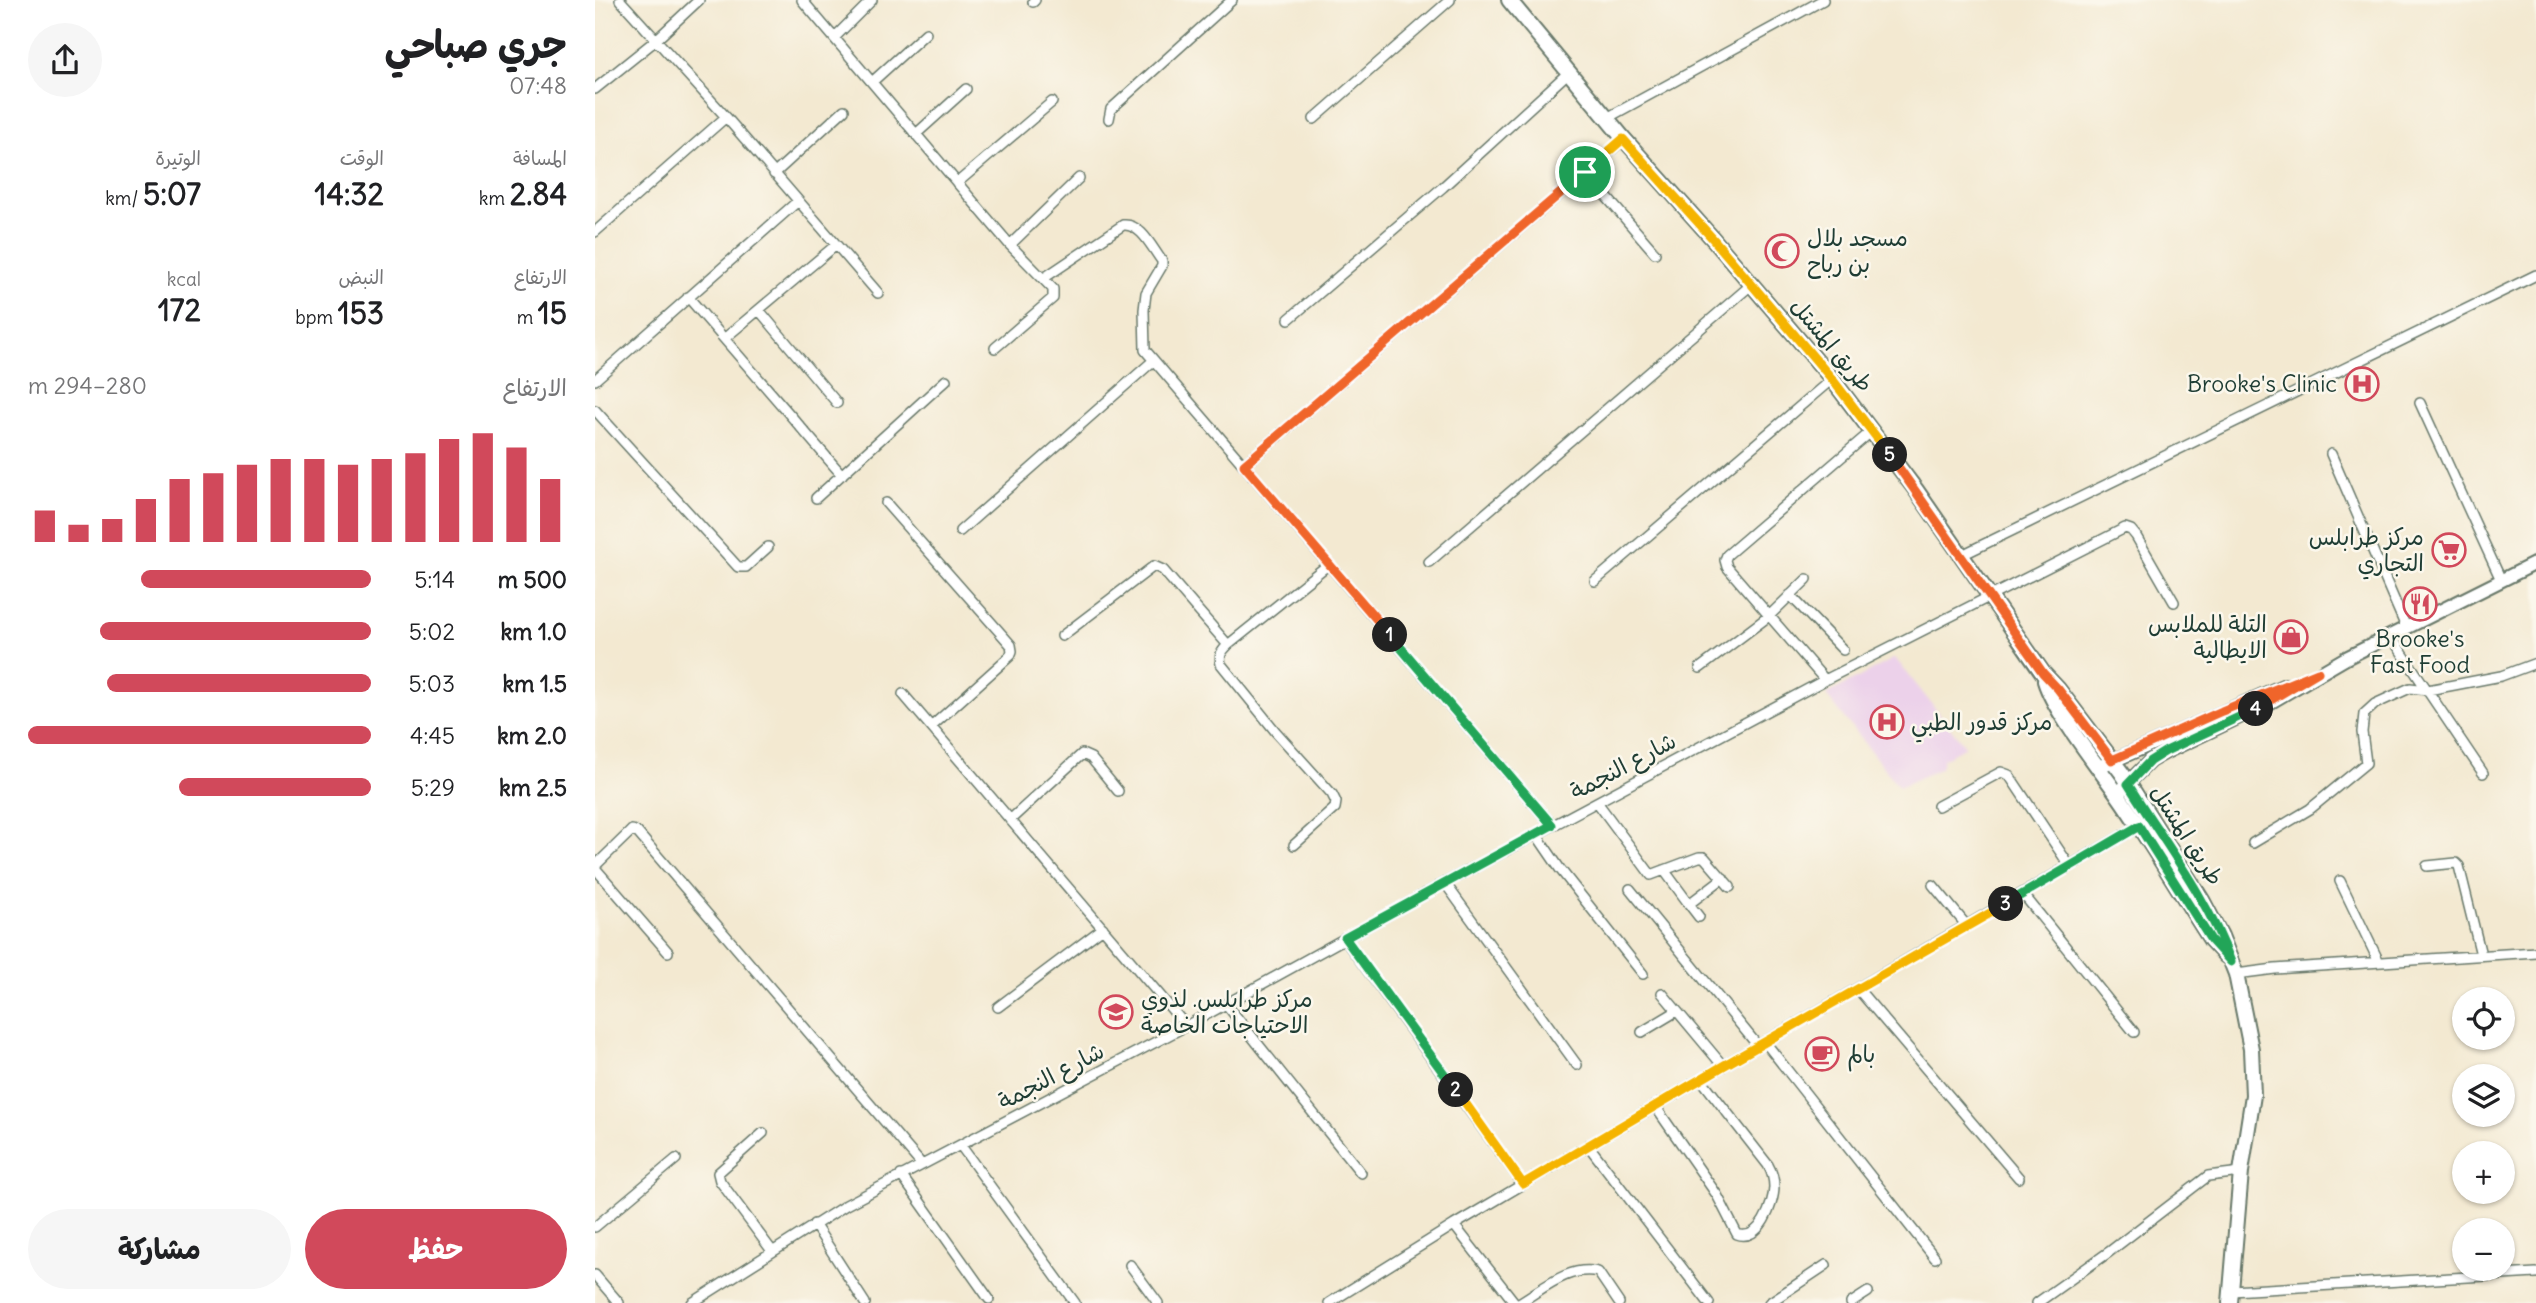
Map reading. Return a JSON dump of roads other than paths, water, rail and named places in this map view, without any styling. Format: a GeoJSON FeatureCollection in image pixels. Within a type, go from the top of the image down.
{"type":"FeatureCollection","features":[{"type":"Feature","properties":{"kind":"main road","name":"طريق المشتل"},"geometry":{"type":"LineString","coordinates":[[1509,0],[1623,139],[1714,240],[1873,430],[2043,673],[2112,760],[2139,826],[2211,940],[2233,968]]}},
{"type":"Feature","properties":{"kind":"main road"},"geometry":{"type":"LineString","coordinates":[[2099,767],[2222,711],[2318,672],[2536,563]]}},
{"type":"Feature","properties":{"kind":"main road"},"geometry":{"type":"LineString","coordinates":[[2122,789],[2150,761],[2166,751],[2269,703],[2318,672]]}},
{"type":"Feature","properties":{"kind":"main road","name":"طريق المشتل"},"geometry":{"type":"LineString","coordinates":[[2043,673],[2048,691],[2099,767],[2122,789],[2202,900],[2221,936],[2233,968],[2251,1049],[2253,1095],[2241,1172],[2231,1297]]}},
{"type":"Feature","properties":{"kind":"street"},"geometry":{"type":"LineString","coordinates":[[620,0],[726,117],[878,293]]}},
{"type":"Feature","properties":{"kind":"street"},"geometry":{"type":"LineString","coordinates":[[802,0],[957,183],[1053,289],[1053,298],[995,348]]}},
{"type":"Feature","properties":{"kind":"street"},"geometry":{"type":"LineString","coordinates":[[834,38],[872,0]]}},
{"type":"Feature","properties":{"kind":"street"},"geometry":{"type":"LineString","coordinates":[[1109,119],[1111,109],[1232,0]]}},
{"type":"Feature","properties":{"kind":"street"},"geometry":{"type":"LineString","coordinates":[[1314,119],[1450,0]]}},
{"type":"Feature","properties":{"kind":"street"},"geometry":{"type":"LineString","coordinates":[[1607,118],[1823,0]]}},
{"type":"Feature","properties":{"kind":"street"},"geometry":{"type":"LineString","coordinates":[[595,89],[656,40],[694,2]]}},
{"type":"Feature","properties":{"kind":"street"},"geometry":{"type":"LineString","coordinates":[[872,82],[926,33]]}},
{"type":"Feature","properties":{"kind":"street"},"geometry":{"type":"LineString","coordinates":[[1290,319],[1443,187],[1569,72]]}},
{"type":"Feature","properties":{"kind":"street"},"geometry":{"type":"LineString","coordinates":[[916,134],[966,89]]}},
{"type":"Feature","properties":{"kind":"street"},"geometry":{"type":"LineString","coordinates":[[957,183],[1052,102]]}},
{"type":"Feature","properties":{"kind":"street"},"geometry":{"type":"LineString","coordinates":[[774,174],[844,110]]}},
{"type":"Feature","properties":{"kind":"street"},"geometry":{"type":"LineString","coordinates":[[595,232],[726,117]]}},
{"type":"Feature","properties":{"kind":"street"},"geometry":{"type":"LineString","coordinates":[[1244,465],[1623,139]]}},
{"type":"Feature","properties":{"kind":"street"},"geometry":{"type":"LineString","coordinates":[[1585,172],[1655,253]]}},
{"type":"Feature","properties":{"kind":"street"},"geometry":{"type":"LineString","coordinates":[[1010,244],[1079,178]]}},
{"type":"Feature","properties":{"kind":"street"},"geometry":{"type":"LineString","coordinates":[[595,380],[798,201]]}},
{"type":"Feature","properties":{"kind":"street"},"geometry":{"type":"LineString","coordinates":[[1044,278],[1123,225],[1135,226],[1162,261],[1162,266],[1146,293],[1145,350],[1552,825]]}},
{"type":"Feature","properties":{"kind":"street"},"geometry":{"type":"LineString","coordinates":[[725,338],[836,245]]}},
{"type":"Feature","properties":{"kind":"street"},"geometry":{"type":"LineString","coordinates":[[1962,555],[2536,275]]}},
{"type":"Feature","properties":{"kind":"street"},"geometry":{"type":"LineString","coordinates":[[1429,562],[1751,285]]}},
{"type":"Feature","properties":{"kind":"street"},"geometry":{"type":"LineString","coordinates":[[688,297],[842,475]]}},
{"type":"Feature","properties":{"kind":"street"},"geometry":{"type":"LineString","coordinates":[[758,310],[837,403]]}},
{"type":"Feature","properties":{"kind":"street"},"geometry":{"type":"LineString","coordinates":[[960,531],[1153,361]]}},
{"type":"Feature","properties":{"kind":"street"},"geometry":{"type":"LineString","coordinates":[[1595,581],[1832,379]]}},
{"type":"Feature","properties":{"kind":"street"},"geometry":{"type":"LineString","coordinates":[[816,498],[946,380]]}},
{"type":"Feature","properties":{"kind":"street"},"geometry":{"type":"LineString","coordinates":[[2420,403],[2501,580]]}},
{"type":"Feature","properties":{"kind":"street"},"geometry":{"type":"LineString","coordinates":[[595,410],[737,568],[746,567],[768,547]]}},
{"type":"Feature","properties":{"kind":"street"},"geometry":{"type":"LineString","coordinates":[[1825,680],[1727,567],[1725,559],[1873,430]]}},
{"type":"Feature","properties":{"kind":"street"},"geometry":{"type":"LineString","coordinates":[[2331,454],[2406,627]]}},
{"type":"Feature","properties":{"kind":"street"},"geometry":{"type":"LineString","coordinates":[[886,503],[1011,645],[1010,656],[931,727]]}},
{"type":"Feature","properties":{"kind":"street","name":"شارع النجمة"},"geometry":{"type":"LineString","coordinates":[[692,1303],[814,1224],[901,1175],[1186,1026],[1552,825],[1825,680],[2125,528],[2136,536],[2174,602]]}},
{"type":"Feature","properties":{"kind":"street"},"geometry":{"type":"LineString","coordinates":[[1294,845],[1335,808],[1336,802],[1221,664],[1221,652],[1329,564]]}},
{"type":"Feature","properties":{"kind":"street"},"geometry":{"type":"LineString","coordinates":[[1062,636],[1154,566],[1163,570],[1227,645]]}},
{"type":"Feature","properties":{"kind":"street"},"geometry":{"type":"LineString","coordinates":[[1700,668],[1769,616],[1807,579]]}},
{"type":"Feature","properties":{"kind":"street"},"geometry":{"type":"LineString","coordinates":[[1790,595],[1843,650]]}},
{"type":"Feature","properties":{"kind":"street"},"geometry":{"type":"LineString","coordinates":[[2390,635],[2483,774]]}},
{"type":"Feature","properties":{"kind":"street"},"geometry":{"type":"LineString","coordinates":[[2253,843],[2310,809],[2366,763],[2362,732],[2364,714],[2369,709],[2410,688],[2427,690],[2501,677],[2536,663]]}},
{"type":"Feature","properties":{"kind":"street"},"geometry":{"type":"LineString","coordinates":[[903,694],[1186,1026]]}},
{"type":"Feature","properties":{"kind":"street"},"geometry":{"type":"LineString","coordinates":[[1010,820],[1082,754],[1091,758],[1118,791]]}},
{"type":"Feature","properties":{"kind":"street"},"geometry":{"type":"LineString","coordinates":[[1938,806],[2000,772],[2006,773],[2010,775],[2070,865]]}},
{"type":"Feature","properties":{"kind":"street"},"geometry":{"type":"LineString","coordinates":[[1597,802],[1651,875],[1705,857],[1730,887]]}},
{"type":"Feature","properties":{"kind":"street"},"geometry":{"type":"LineString","coordinates":[[1329,1303],[1588,1145],[2139,826]]}},
{"type":"Feature","properties":{"kind":"street"},"geometry":{"type":"LineString","coordinates":[[668,952],[595,867],[632,830],[637,832],[922,1165]]}},
{"type":"Feature","properties":{"kind":"street"},"geometry":{"type":"LineString","coordinates":[[1537,834],[1560,869],[1643,974]]}},
{"type":"Feature","properties":{"kind":"street"},"geometry":{"type":"LineString","coordinates":[[2427,866],[2456,863],[2459,866],[2480,955]]}},
{"type":"Feature","properties":{"kind":"street"},"geometry":{"type":"LineString","coordinates":[[1664,870],[1699,917]]}},
{"type":"Feature","properties":{"kind":"street"},"geometry":{"type":"LineString","coordinates":[[1689,905],[1723,878]]}},
{"type":"Feature","properties":{"kind":"street"},"geometry":{"type":"LineString","coordinates":[[2340,881],[2379,962]]}},
{"type":"Feature","properties":{"kind":"street"},"geometry":{"type":"LineString","coordinates":[[1445,883],[1577,1065]]}},
{"type":"Feature","properties":{"kind":"street"},"geometry":{"type":"LineString","coordinates":[[1933,886],[1967,926]]}},
{"type":"Feature","properties":{"kind":"street"},"geometry":{"type":"LineString","coordinates":[[1630,889],[1762,1044],[1935,1258]]}},
{"type":"Feature","properties":{"kind":"street"},"geometry":{"type":"LineString","coordinates":[[2023,894],[2134,1032]]}},
{"type":"Feature","properties":{"kind":"street"},"geometry":{"type":"LineString","coordinates":[[998,1007],[1103,928]]}},
{"type":"Feature","properties":{"kind":"street"},"geometry":{"type":"LineString","coordinates":[[1345,938],[1523,1184]]}},
{"type":"Feature","properties":{"kind":"street"},"geometry":{"type":"LineString","coordinates":[[2233,968],[2275,969],[2536,952]]}},
{"type":"Feature","properties":{"kind":"street"},"geometry":{"type":"LineString","coordinates":[[1858,989],[2018,1178]]}},
{"type":"Feature","properties":{"kind":"street"},"geometry":{"type":"LineString","coordinates":[[1662,993],[1723,1066]]}},
{"type":"Feature","properties":{"kind":"street"},"geometry":{"type":"LineString","coordinates":[[1226,1004],[1361,1173]]}},
{"type":"Feature","properties":{"kind":"street"},"geometry":{"type":"LineString","coordinates":[[1642,1032],[1677,1011]]}},
{"type":"Feature","properties":{"kind":"street"},"geometry":{"type":"LineString","coordinates":[[1655,1106],[1717,1195],[1737,1234],[1750,1235],[1759,1227],[1767,1213],[1774,1188],[1772,1174],[1768,1165],[1701,1079]]}},
{"type":"Feature","properties":{"kind":"street"},"geometry":{"type":"LineString","coordinates":[[762,1133],[718,1173],[720,1181],[772,1251]]}},
{"type":"Feature","properties":{"kind":"street"},"geometry":{"type":"LineString","coordinates":[[1588,1145],[1709,1303]]}},
{"type":"Feature","properties":{"kind":"street"},"geometry":{"type":"LineString","coordinates":[[961,1146],[1075,1303]]}},
{"type":"Feature","properties":{"kind":"street"},"geometry":{"type":"LineString","coordinates":[[595,1227],[676,1159]]}},
{"type":"Feature","properties":{"kind":"street"},"geometry":{"type":"LineString","coordinates":[[2037,1303],[2208,1177],[2241,1172]]}},
{"type":"Feature","properties":{"kind":"street"},"geometry":{"type":"LineString","coordinates":[[901,1175],[989,1299]]}},
{"type":"Feature","properties":{"kind":"street"},"geometry":{"type":"LineString","coordinates":[[814,1224],[866,1303]]}},
{"type":"Feature","properties":{"kind":"street"},"geometry":{"type":"LineString","coordinates":[[1454,1225],[1517,1303],[1578,1270],[1598,1272],[1619,1303]]}},
{"type":"Feature","properties":{"kind":"street"},"geometry":{"type":"LineString","coordinates":[[1130,1265],[1158,1303]]}},
{"type":"Feature","properties":{"kind":"street"},"geometry":{"type":"LineString","coordinates":[[1769,1303],[1826,1265]]}},
{"type":"Feature","properties":{"kind":"street"},"geometry":{"type":"LineString","coordinates":[[2231,1297],[2536,1273]]}},
{"type":"Feature","properties":{"kind":"street"},"geometry":{"type":"LineString","coordinates":[[595,1275],[619,1303]]}},
{"type":"Feature","properties":{"kind":"street"},"geometry":{"type":"LineString","coordinates":[[1851,1303],[1868,1292]]}},
{"type":"Feature","properties":{"kind":"place","name":"مسجد بلال بن رباح"},"geometry":{"type":"Point","coordinates":[1782,251]}},
{"type":"Feature","properties":{"kind":"place","name":"Brooke's Clinic"},"geometry":{"type":"Point","coordinates":[2362,384]}},
{"type":"Feature","properties":{"kind":"place","name":"مركز طرابلس التجاري"},"geometry":{"type":"Point","coordinates":[2449,550]}},
{"type":"Feature","properties":{"kind":"place","name":"Brooke's Fast Food"},"geometry":{"type":"Point","coordinates":[2420,604]}},
{"type":"Feature","properties":{"kind":"place","name":"التلة للملابس الايطالية"},"geometry":{"type":"Point","coordinates":[2291,637]}},
{"type":"Feature","properties":{"kind":"place","name":"مركز قدور الطبي"},"geometry":{"type":"Point","coordinates":[1887,722]}},
{"type":"Feature","properties":{"kind":"place","name":"مركز طرابلس. لذوي الاحتياجات الخاصة"},"geometry":{"type":"Point","coordinates":[1116,1012]}},
{"type":"Feature","properties":{"kind":"place","name":"بالم"},"geometry":{"type":"Point","coordinates":[1822,1054]}}]}
